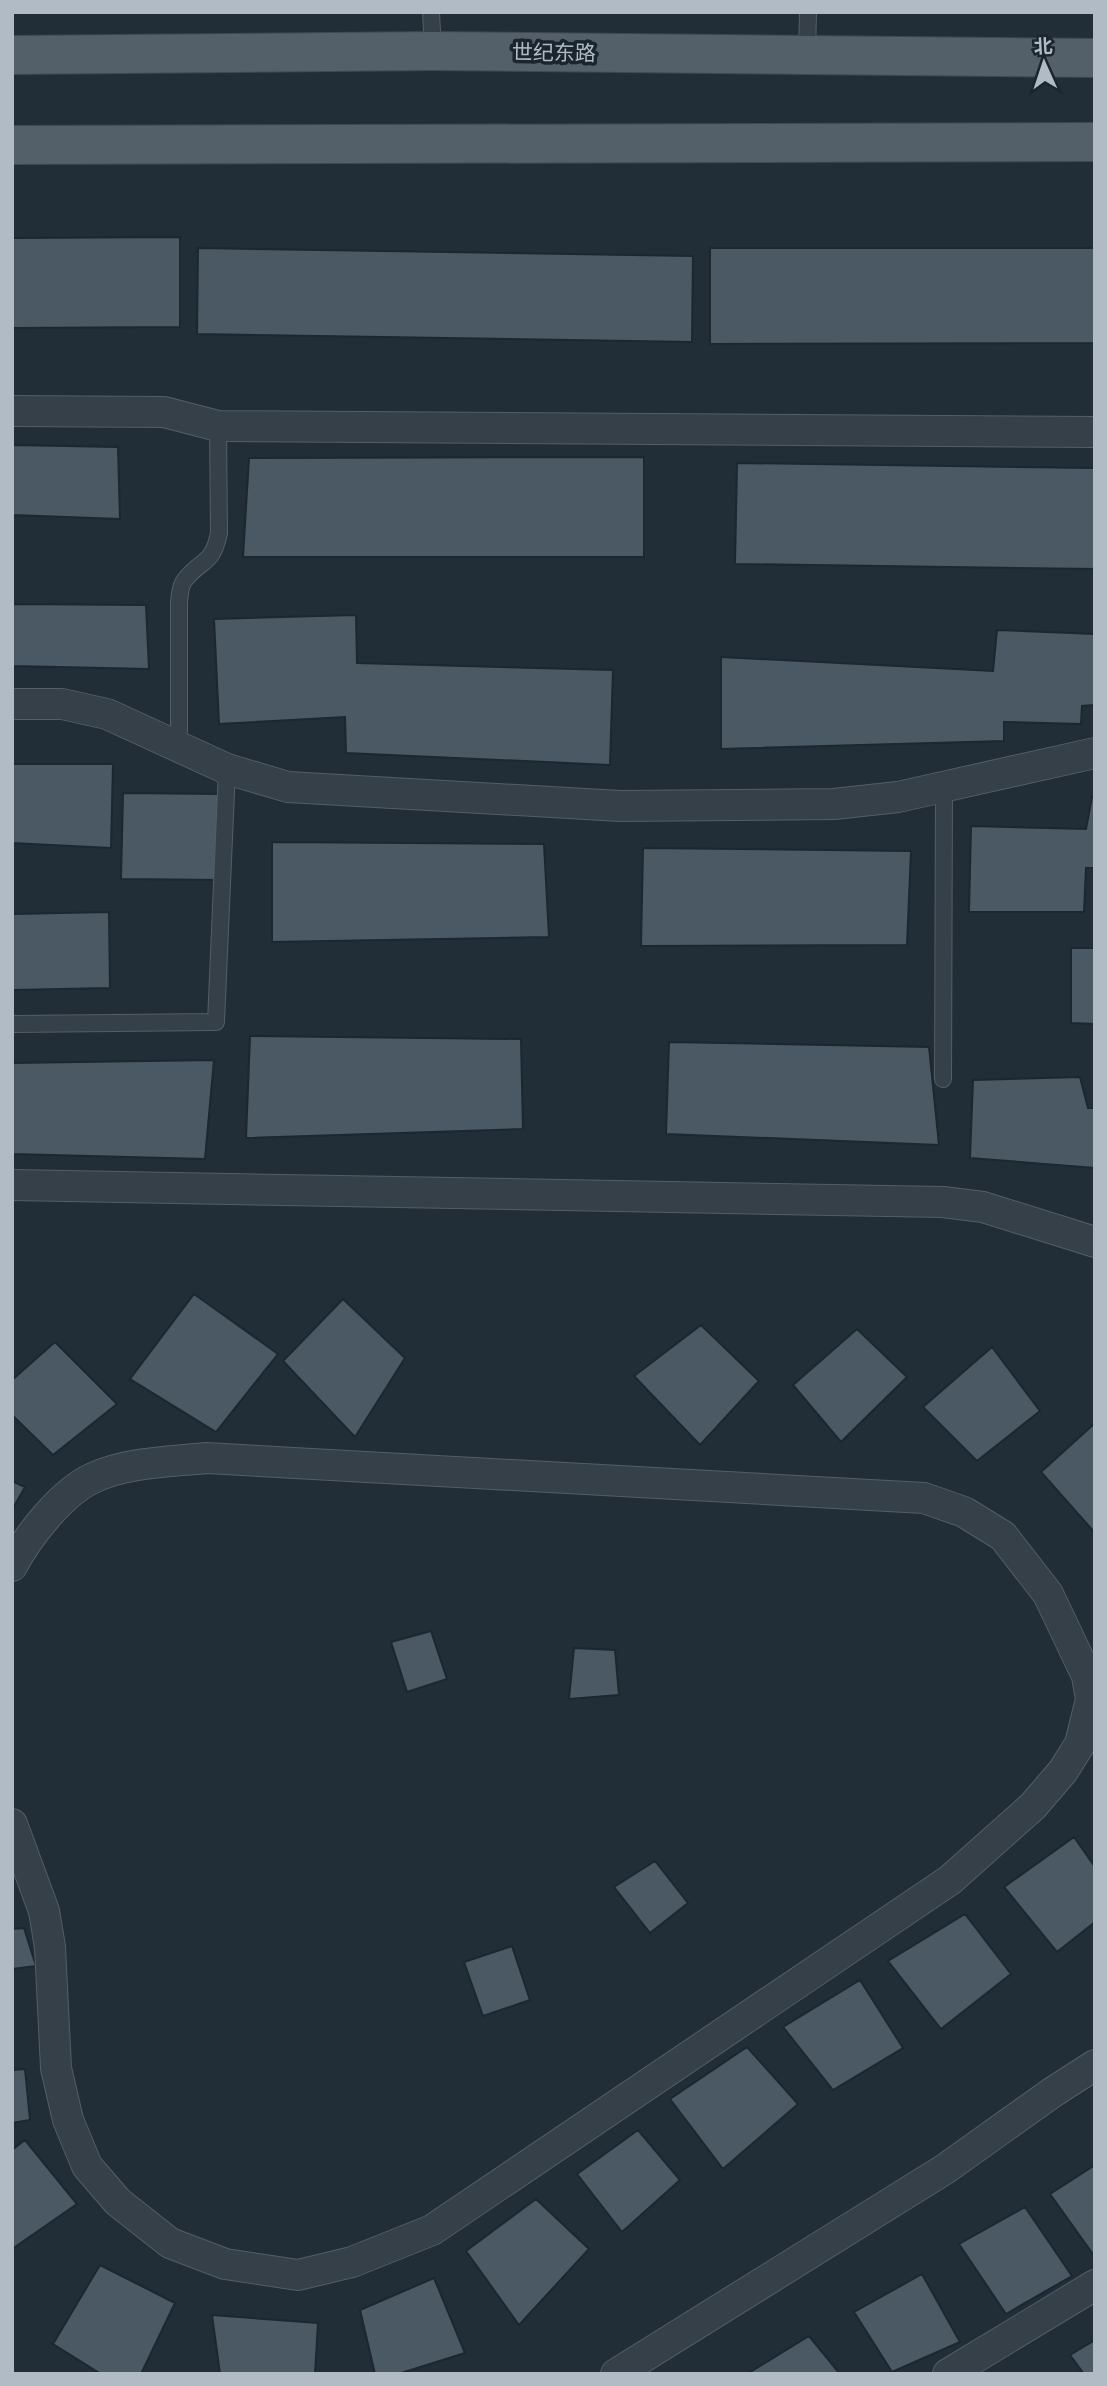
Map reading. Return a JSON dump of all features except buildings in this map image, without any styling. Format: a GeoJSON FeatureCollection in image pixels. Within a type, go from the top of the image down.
{"type":"FeatureCollection","features":[{"type":"Feature","properties":{"kind":"main road","name":"世纪东路"},"geometry":{"type":"LineString","coordinates":[[12,55],[433,51],[1095,58]]}},
{"type":"Feature","properties":{"kind":"main road"},"geometry":{"type":"LineString","coordinates":[[12,145],[1095,142]]}},
{"type":"Feature","properties":{"kind":"street"},"geometry":{"type":"LineString","coordinates":[[12,411],[164,412],[218,426],[1095,432]]}},
{"type":"Feature","properties":{"kind":"street"},"geometry":{"type":"LineString","coordinates":[[12,704],[62,704],[107,714],[228,769],[288,787],[620,806],[834,804],[898,797],[1095,753]]}},
{"type":"Feature","properties":{"kind":"street"},"geometry":{"type":"LineString","coordinates":[[12,1185],[943,1202],[983,1207],[1095,1242]]}},
{"type":"Feature","properties":{"kind":"street"},"geometry":{"type":"LineString","coordinates":[[12,1566],[20,1550],[57,1504],[92,1478],[138,1465],[206,1458],[924,1498],[964,1512],[1003,1536],[1048,1594],[1091,1675],[1087,1721],[1080,1744],[1063,1771],[1033,1806],[950,1880],[432,2230],[352,2262],[298,2275],[225,2264],[170,2243],[118,2202],[87,2166],[68,2120],[56,2068],[50,1947],[44,1911],[12,1824]]}},
{"type":"Feature","properties":{"kind":"street"},"geometry":{"type":"LineString","coordinates":[[616,2374],[945,2169],[1095,2065]]}},
{"type":"Feature","properties":{"kind":"street"},"geometry":{"type":"LineString","coordinates":[[948,2374],[1095,2285]]}},
{"type":"Feature","properties":{"kind":"lane"},"geometry":{"type":"LineString","coordinates":[[431,12],[433,51]]}},
{"type":"Feature","properties":{"kind":"lane"},"geometry":{"type":"LineString","coordinates":[[807,55],[808,12]]}},
{"type":"Feature","properties":{"kind":"lane"},"geometry":{"type":"LineString","coordinates":[[179,745],[179,602],[183,583],[207,561],[215,549],[219,533],[218,426]]}},
{"type":"Feature","properties":{"kind":"lane"},"geometry":{"type":"LineString","coordinates":[[12,1024],[216,1021],[228,769]]}},
{"type":"Feature","properties":{"kind":"lane"},"geometry":{"type":"LineString","coordinates":[[943,1079],[944,788]]}}]}
